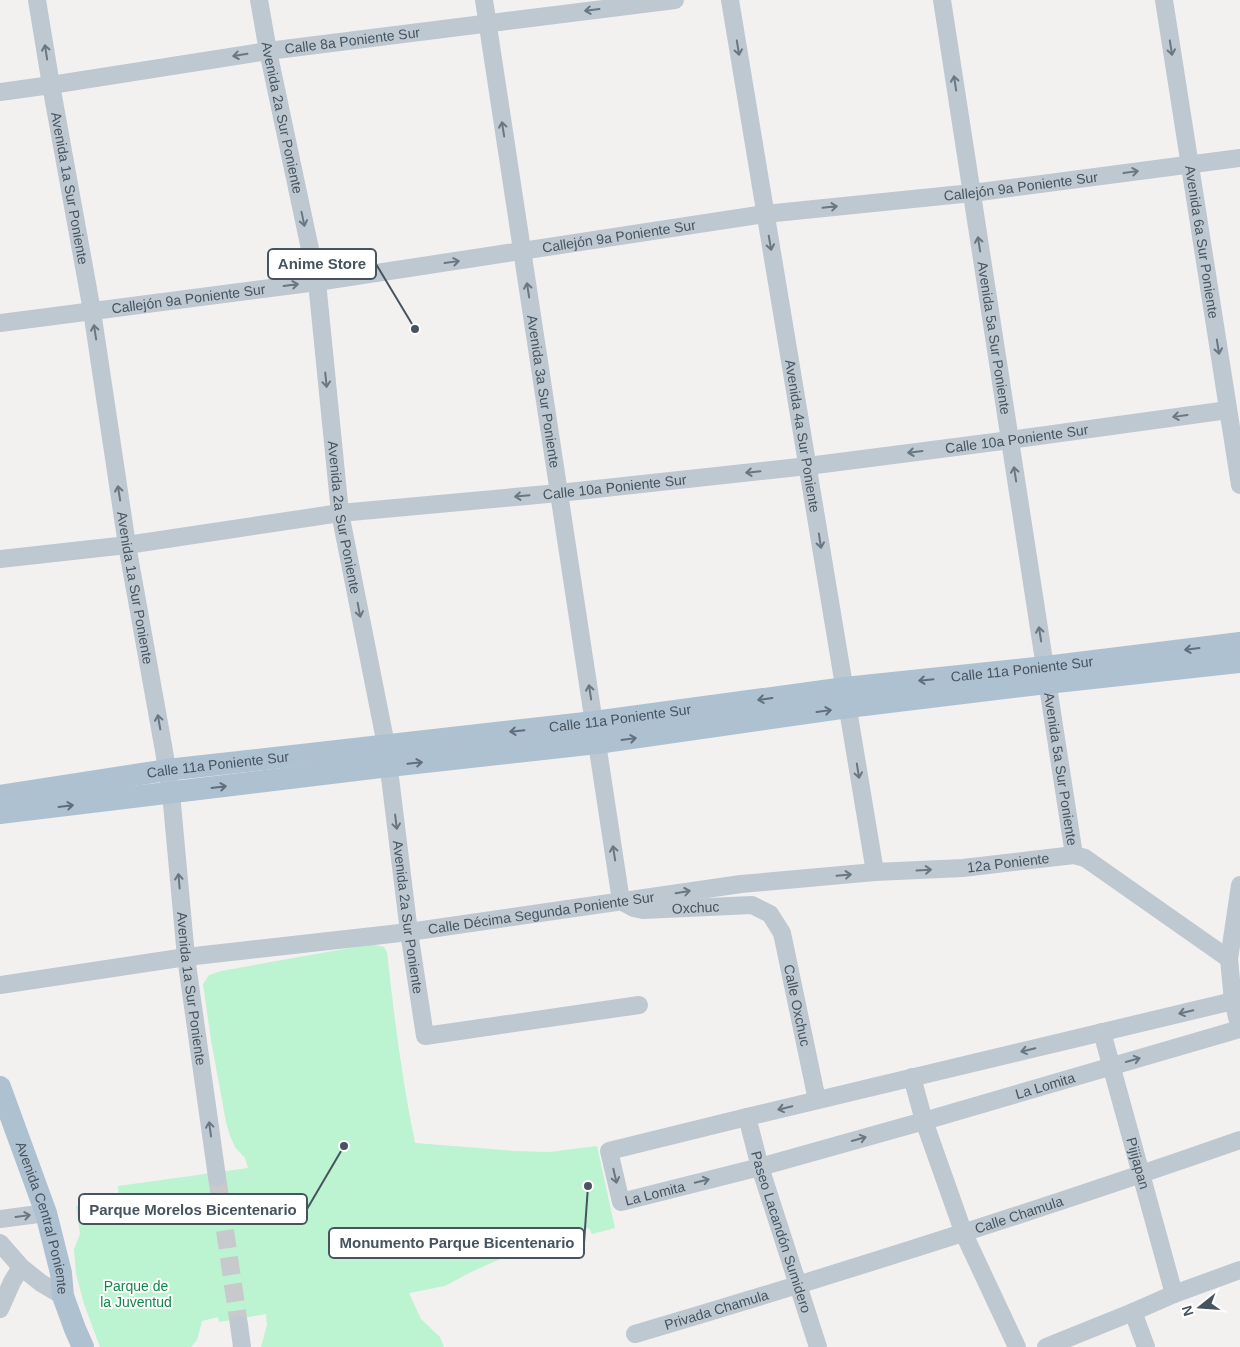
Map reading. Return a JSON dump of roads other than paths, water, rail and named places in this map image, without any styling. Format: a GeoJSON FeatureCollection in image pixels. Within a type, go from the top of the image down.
{"type":"FeatureCollection","features":[{"type":"Feature","properties":{"kind":"main road","name":"Calle 11a Poniente Sur"},"geometry":{"type":"LineString","coordinates":[[1046,675],[1240,643]]}},
{"type":"Feature","properties":{"kind":"main road","name":"Calle 11a Poniente Sur"},"geometry":{"type":"LineString","coordinates":[[0,814],[30,800],[167,770],[387,756],[596,733],[846,698],[1046,675],[1240,662]]}},
{"type":"Feature","properties":{"kind":"main road","name":"Calle 11a Poniente Sur"},"geometry":{"type":"LineString","coordinates":[[0,796],[30,800],[171,793],[387,756]]}},
{"type":"Feature","properties":{"kind":"main road","name":"Avenida Central Poniente"},"geometry":{"type":"LineString","coordinates":[[0,1087],[46,1213],[61,1273],[63,1296],[83,1347]]}},
{"type":"Feature","properties":{"kind":"street","name":"Avenida 1a Sur Poniente"},"geometry":{"type":"LineString","coordinates":[[37,0],[92,311],[127,545],[171,793],[186,958],[217,1177]]}},
{"type":"Feature","properties":{"kind":"street","name":"Avenida 2a Sur Poniente"},"geometry":{"type":"LineString","coordinates":[[259,0],[317,282],[340,513],[387,756],[424,1036],[639,1005]]}},
{"type":"Feature","properties":{"kind":"street","name":"Avenida 3a Sur Poniente"},"geometry":{"type":"LineString","coordinates":[[484,0],[621,901]]}},
{"type":"Feature","properties":{"kind":"street","name":"Calle 8a Poniente Sur"},"geometry":{"type":"LineString","coordinates":[[0,92],[268,51],[675,0]]}},
{"type":"Feature","properties":{"kind":"street","name":"Avenida 4a Sur Poniente"},"geometry":{"type":"LineString","coordinates":[[730,0],[875,872]]}},
{"type":"Feature","properties":{"kind":"street","name":"Avenida 5a Sur Poniente"},"geometry":{"type":"LineString","coordinates":[[942,0],[1074,855]]}},
{"type":"Feature","properties":{"kind":"street","name":"Avenida 6a Sur Poniente"},"geometry":{"type":"LineString","coordinates":[[1164,0],[1240,485]]}},
{"type":"Feature","properties":{"kind":"street","name":"Callejón 9a Poniente Sur"},"geometry":{"type":"LineString","coordinates":[[0,324],[317,282],[765,214],[972,193],[1240,158]]}},
{"type":"Feature","properties":{"kind":"street","name":"Calle 10a Poniente Sur"},"geometry":{"type":"LineString","coordinates":[[0,559],[127,545],[340,513],[559,493],[808,466],[1228,410]]}},
{"type":"Feature","properties":{"kind":"street","name":"12a Poniente"},"geometry":{"type":"LineString","coordinates":[[875,872],[963,868],[1074,855]]}},
{"type":"Feature","properties":{"kind":"street"},"geometry":{"type":"LineString","coordinates":[[1074,855],[1085,858],[1229,959]]}},
{"type":"Feature","properties":{"kind":"street","name":"Calle Décima Segunda Poniente Sur"},"geometry":{"type":"LineString","coordinates":[[0,985],[186,958],[410,932],[740,884],[875,872]]}},
{"type":"Feature","properties":{"kind":"street"},"geometry":{"type":"LineString","coordinates":[[1240,885],[1229,959],[1233,1001],[1240,1029]]}},
{"type":"Feature","properties":{"kind":"street","name":"Oxchuc"},"geometry":{"type":"LineString","coordinates":[[621,901],[634,908],[643,910],[752,905],[770,914]]}},
{"type":"Feature","properties":{"kind":"street","name":"Calle Oxchuc"},"geometry":{"type":"LineString","coordinates":[[770,914],[782,932],[817,1100]]}},
{"type":"Feature","properties":{"kind":"street","name":"La Lomita"},"geometry":{"type":"LineString","coordinates":[[1233,1001],[610,1151],[621,1202],[760,1167],[1240,1029]]}},
{"type":"Feature","properties":{"kind":"street","name":"Pijijapan"},"geometry":{"type":"LineString","coordinates":[[1102,1032],[1174,1294]]}},
{"type":"Feature","properties":{"kind":"street"},"geometry":{"type":"LineString","coordinates":[[912,1077],[924,1121],[964,1234],[1017,1347]]}},
{"type":"Feature","properties":{"kind":"street","name":"Paseo Lacandón Sumidero"},"geometry":{"type":"LineString","coordinates":[[747,1117],[760,1167],[818,1347]]}},
{"type":"Feature","properties":{"kind":"street","name":"Calle Chamula"},"geometry":{"type":"LineString","coordinates":[[797,1286],[964,1234],[1240,1140]]}},
{"type":"Feature","properties":{"kind":"street"},"geometry":{"type":"LineString","coordinates":[[0,1219],[46,1213]]}},
{"type":"Feature","properties":{"kind":"street"},"geometry":{"type":"LineString","coordinates":[[0,1243],[21,1268],[63,1296]]}},
{"type":"Feature","properties":{"kind":"street"},"geometry":{"type":"LineString","coordinates":[[0,1309],[12,1282],[21,1268]]}},
{"type":"Feature","properties":{"kind":"street"},"geometry":{"type":"LineString","coordinates":[[1046,1347],[1174,1294],[1240,1270]]}},
{"type":"Feature","properties":{"kind":"street","name":"Privada Chamula"},"geometry":{"type":"LineString","coordinates":[[634,1334],[797,1286]]}},
{"type":"Feature","properties":{"kind":"street"},"geometry":{"type":"LineString","coordinates":[[1133,1312],[1146,1347]]}},
{"type":"Feature","properties":{"kind":"street"},"geometry":{"type":"LineString","coordinates":[[239,1325],[242,1347]]}},
{"type":"Feature","properties":{"kind":"tunnel"},"geometry":{"type":"LineString","coordinates":[[217,1177],[239,1325]]}},
{"type":"Feature","properties":{"kind":"place","name":"Anime Store"},"geometry":{"type":"Point","coordinates":[415,329]}},
{"type":"Feature","properties":{"kind":"place","name":"Parque Morelos Bicentenario"},"geometry":{"type":"Point","coordinates":[344,1146]}},
{"type":"Feature","properties":{"kind":"place","name":"Monumento Parque Bicentenario"},"geometry":{"type":"Point","coordinates":[588,1186]}},
{"type":"Feature","properties":{"kind":"park label","name":"Parque de la Juventud"},"geometry":{"type":"Point","coordinates":[136,1294]}}]}
